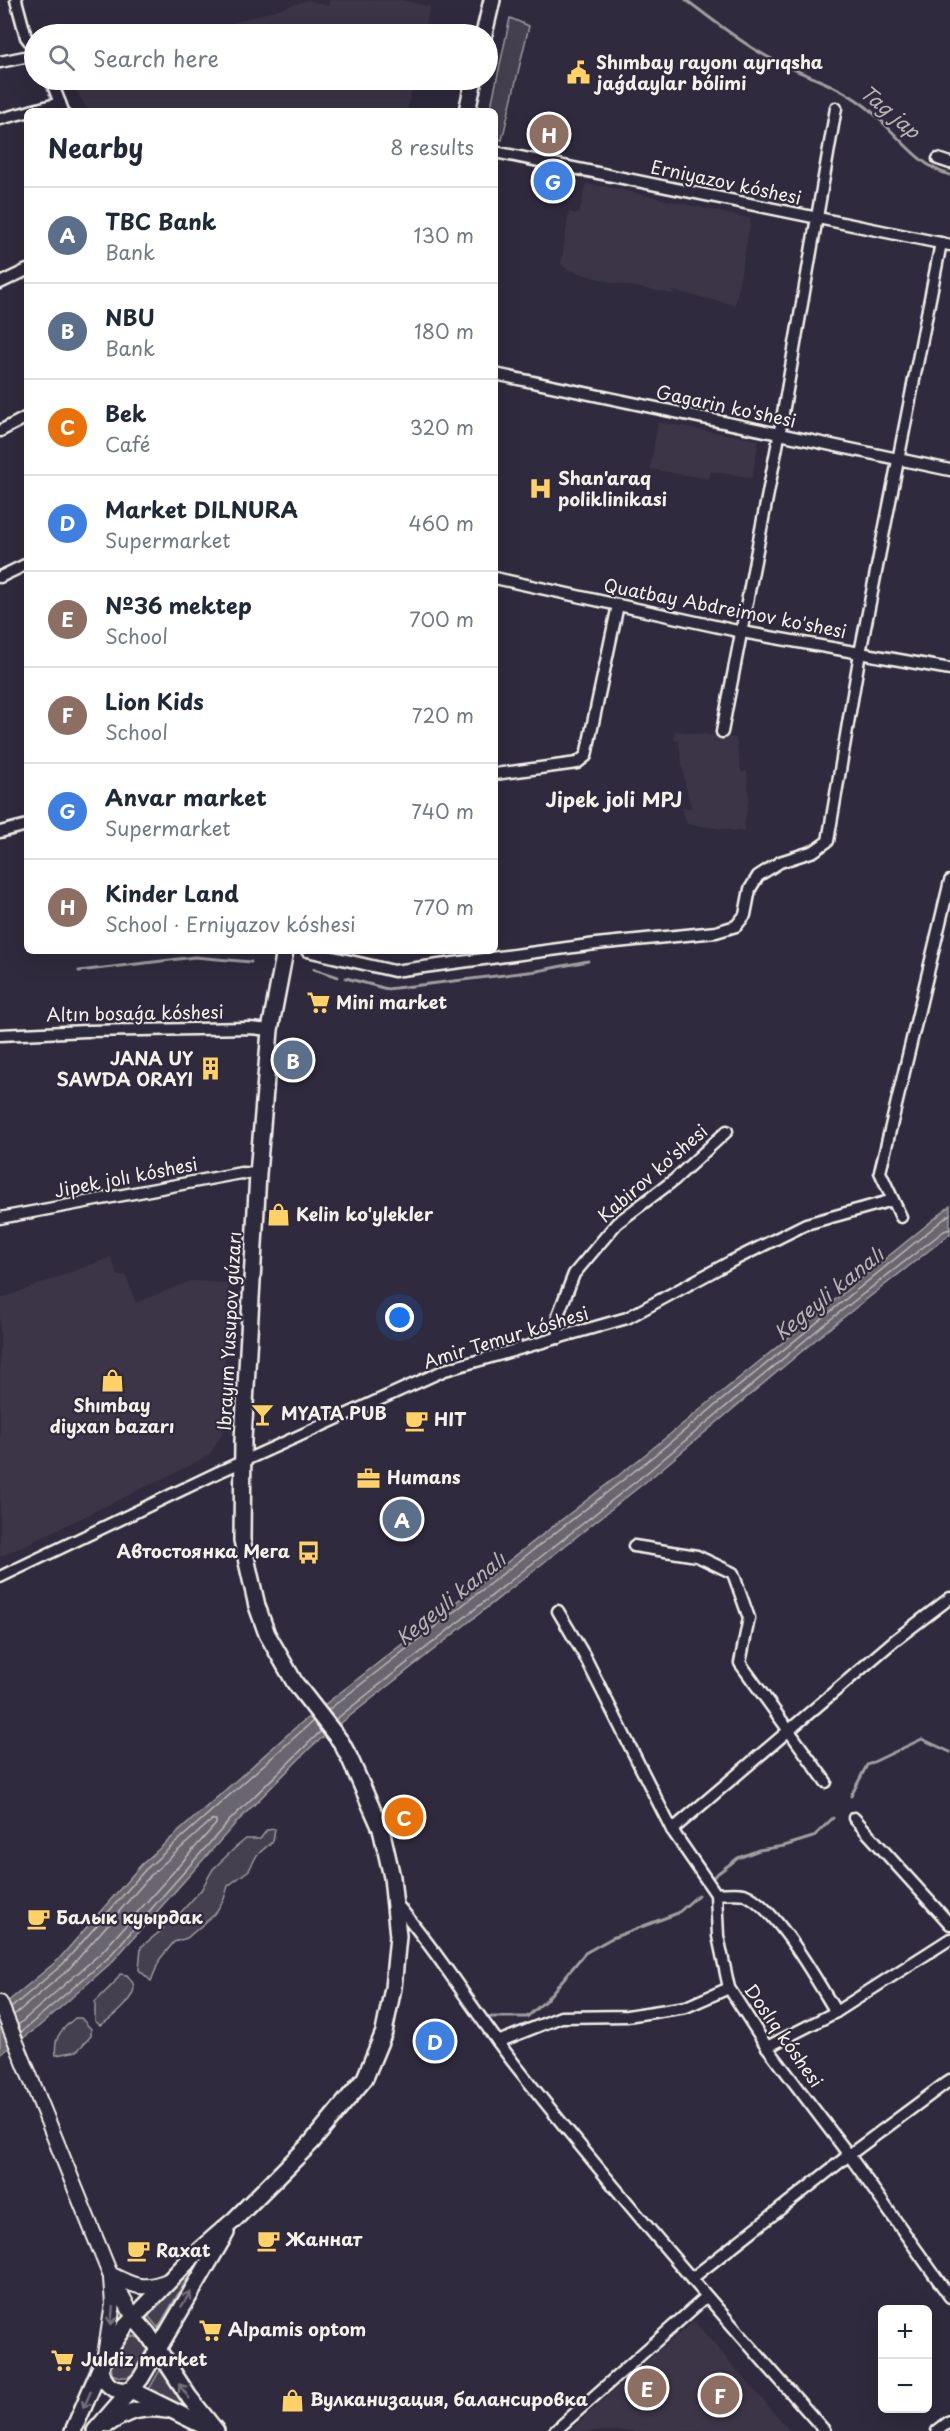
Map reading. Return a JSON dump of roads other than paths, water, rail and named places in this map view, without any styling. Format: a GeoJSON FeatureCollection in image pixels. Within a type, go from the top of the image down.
{"type":"FeatureCollection","features":[{"type":"Feature","properties":{"kind":"main road"},"geometry":{"type":"LineString","coordinates":[[486,24],[492,0]]}},
{"type":"Feature","properties":{"kind":"main road"},"geometry":{"type":"LineString","coordinates":[[469,108],[472,90]]}},
{"type":"Feature","properties":{"kind":"main road","name":"Ibrayım Yusupov gúzarı"},"geometry":{"type":"LineString","coordinates":[[234,2220],[326,2127],[366,2078],[384,2032],[393,1988],[398,1936],[392,1877],[381,1828],[341,1742],[307,1701],[267,1634],[257,1606],[242,1540],[242,1461],[258,1174],[270,1030],[284,954]]}},
{"type":"Feature","properties":{"kind":"main road"},"geometry":{"type":"LineString","coordinates":[[73,2431],[102,2363],[116,2339],[195,2254],[234,2220]]}},
{"type":"Feature","properties":{"kind":"main road"},"geometry":{"type":"LineString","coordinates":[[96,2431],[131,2390],[150,2362],[234,2220]]}},
{"type":"Feature","properties":{"kind":"main road"},"geometry":{"type":"LineString","coordinates":[[134,2318],[148,2334],[189,2397],[215,2431]]}},
{"type":"Feature","properties":{"kind":"main road"},"geometry":{"type":"LineString","coordinates":[[102,2363],[104,2381],[111,2388],[119,2391],[131,2390],[215,2431]]}},
{"type":"Feature","properties":{"kind":"main road"},"geometry":{"type":"LineString","coordinates":[[96,2431],[122,2414],[139,2408],[155,2408],[179,2413]]}},
{"type":"Feature","properties":{"kind":"street"},"geometry":{"type":"LineString","coordinates":[[16,0],[24,30]]}},
{"type":"Feature","properties":{"kind":"street"},"geometry":{"type":"LineString","coordinates":[[0,62],[24,57]]}},
{"type":"Feature","properties":{"kind":"street"},"geometry":{"type":"LineString","coordinates":[[55,90],[61,107]]}},
{"type":"Feature","properties":{"kind":"street"},"geometry":{"type":"LineString","coordinates":[[722,732],[779,436],[836,108]]}},
{"type":"Feature","properties":{"kind":"street"},"geometry":{"type":"LineString","coordinates":[[0,119],[24,112]]}},
{"type":"Feature","properties":{"kind":"street","name":"Erniyazov kóshesi"},"geometry":{"type":"LineString","coordinates":[[498,153],[946,244]]}},
{"type":"Feature","properties":{"kind":"street"},"geometry":{"type":"LineString","coordinates":[[939,159],[950,163]]}},
{"type":"Feature","properties":{"kind":"street"},"geometry":{"type":"LineString","coordinates":[[320,954],[394,971],[596,944],[716,932],[736,926],[745,915],[750,889],[758,876],[780,861],[814,851],[828,841],[860,652],[897,460],[946,244]]}},
{"type":"Feature","properties":{"kind":"street"},"geometry":{"type":"LineString","coordinates":[[0,284],[24,272]]}},
{"type":"Feature","properties":{"kind":"street","name":"Gagarin ko'shesi"},"geometry":{"type":"LineString","coordinates":[[498,375],[779,436],[950,470]]}},
{"type":"Feature","properties":{"kind":"street"},"geometry":{"type":"LineString","coordinates":[[0,431],[24,419]]}},
{"type":"Feature","properties":{"kind":"street"},"geometry":{"type":"LineString","coordinates":[[0,578],[24,566]]}},
{"type":"Feature","properties":{"kind":"street","name":"Quatbay Abdreimov ko'shesi"},"geometry":{"type":"LineString","coordinates":[[498,579],[742,632],[950,669]]}},
{"type":"Feature","properties":{"kind":"street"},"geometry":{"type":"LineString","coordinates":[[498,774],[578,763],[586,756],[618,605]]}},
{"type":"Feature","properties":{"kind":"street"},"geometry":{"type":"LineString","coordinates":[[0,832],[24,826]]}},
{"type":"Feature","properties":{"kind":"street"},"geometry":{"type":"LineString","coordinates":[[901,1217],[880,1172],[950,881]]}},
{"type":"Feature","properties":{"kind":"street","name":"Altın bosaǵa kóshesi"},"geometry":{"type":"LineString","coordinates":[[0,1035],[250,1028],[270,1030]]}},
{"type":"Feature","properties":{"kind":"street","name":"Kabirov ko'shesi"},"geometry":{"type":"LineString","coordinates":[[559,1338],[558,1315],[574,1274],[617,1223],[674,1180],[727,1131]]}},
{"type":"Feature","properties":{"kind":"street","name":"Jipek jolı kóshesi"},"geometry":{"type":"LineString","coordinates":[[0,1218],[240,1173],[258,1174]]}},
{"type":"Feature","properties":{"kind":"street","name":"Amir Temur kóshesi"},"geometry":{"type":"LineString","coordinates":[[0,1577],[242,1461],[445,1370],[627,1318],[806,1224],[893,1200]]}},
{"type":"Feature","properties":{"kind":"street"},"geometry":{"type":"LineString","coordinates":[[634,1546],[697,1556],[733,1573],[749,1618],[740,1663],[826,1782]]}},
{"type":"Feature","properties":{"kind":"street"},"geometry":{"type":"LineString","coordinates":[[672,1830],[895,1640],[950,1598]]}},
{"type":"Feature","properties":{"kind":"street"},"geometry":{"type":"LineString","coordinates":[[558,1611],[584,1655],[672,1830],[716,1894],[743,1894],[763,1908],[790,1940],[837,2012]]}},
{"type":"Feature","properties":{"kind":"street"},"geometry":{"type":"LineString","coordinates":[[854,1818],[950,1924]]}},
{"type":"Feature","properties":{"kind":"street","name":"Doslıq kóshesi"},"geometry":{"type":"LineString","coordinates":[[716,1894],[718,1936],[729,1988],[767,2047],[849,2155],[950,2297]]}},
{"type":"Feature","properties":{"kind":"street"},"geometry":{"type":"LineString","coordinates":[[394,1901],[430,1946],[498,2042],[580,2146],[706,2297],[825,2431]]}},
{"type":"Feature","properties":{"kind":"street"},"geometry":{"type":"LineString","coordinates":[[767,2047],[837,2012],[950,1939]]}},
{"type":"Feature","properties":{"kind":"street"},"geometry":{"type":"LineString","coordinates":[[498,2042],[561,2017],[627,2016],[686,2007],[729,1988]]}},
{"type":"Feature","properties":{"kind":"street"},"geometry":{"type":"LineString","coordinates":[[0,2002],[110,2274],[134,2318]]}},
{"type":"Feature","properties":{"kind":"street"},"geometry":{"type":"LineString","coordinates":[[691,2278],[950,2080]]}},
{"type":"Feature","properties":{"kind":"street"},"geometry":{"type":"LineString","coordinates":[[110,2274],[142,2288],[153,2287],[171,2280]]}},
{"type":"Feature","properties":{"kind":"street"},"geometry":{"type":"LineString","coordinates":[[102,2363],[113,2304],[110,2274]]}},
{"type":"Feature","properties":{"kind":"street"},"geometry":{"type":"LineString","coordinates":[[555,2431],[706,2297]]}},
{"type":"Feature","properties":{"kind":"street"},"geometry":{"type":"LineString","coordinates":[[937,2431],[950,2421]]}},
{"type":"Feature","properties":{"kind":"water"},"geometry":{"type":"Polygon","coordinates":[[[950,1206],[950,1234],[826,1331],[653,1476],[312,1746],[235,1824],[112,1962],[36,2029],[0,2054],[0,2008],[58,1960],[141,1865],[296,1727],[642,1457],[950,1206]]]}},
{"type":"Feature","properties":{"kind":"waterway","name":"Tag jap"},"geometry":{"type":"LineString","coordinates":[[686,0],[735,37],[778,63],[853,97],[875,115],[915,155],[950,175]]}},
{"type":"Feature","properties":{"kind":"waterway"},"geometry":{"type":"LineString","coordinates":[[79,971],[195,957],[251,962]]}},
{"type":"Feature","properties":{"kind":"waterway"},"geometry":{"type":"LineString","coordinates":[[346,978],[387,989],[537,971],[588,961]]}},
{"type":"Feature","properties":{"kind":"waterway"},"geometry":{"type":"LineString","coordinates":[[314,969],[338,977]]}},
{"type":"Feature","properties":{"kind":"waterway"},"geometry":{"type":"LineString","coordinates":[[851,1796],[867,1765],[922,1739],[950,1752]]}},
{"type":"Feature","properties":{"kind":"waterway"},"geometry":{"type":"LineString","coordinates":[[713,1877],[738,1858],[759,1850],[784,1846],[813,1837],[833,1818]]}},
{"type":"Feature","properties":{"kind":"waterway"},"geometry":{"type":"LineString","coordinates":[[491,2017],[527,2017],[545,2001],[585,1953],[612,1938],[678,1913],[698,1895]]}},
{"type":"Feature","properties":{"kind":"place","name":"Shımbay rayonı ayrıqsha jaǵdaylar bólimi"},"geometry":{"type":"Point","coordinates":[578,73]}},
{"type":"Feature","properties":{"kind":"place","name":"Kinder Land"},"geometry":{"type":"Point","coordinates":[549,134]}},
{"type":"Feature","properties":{"kind":"place","name":"Anvar market"},"geometry":{"type":"Point","coordinates":[553,181]}},
{"type":"Feature","properties":{"kind":"place","name":"Shan'araq poliklinikasi"},"geometry":{"type":"Point","coordinates":[540,489]}},
{"type":"Feature","properties":{"kind":"place","name":"Mini market"},"geometry":{"type":"Point","coordinates":[318,1003]}},
{"type":"Feature","properties":{"kind":"place","name":"NBU"},"geometry":{"type":"Point","coordinates":[293,1060]}},
{"type":"Feature","properties":{"kind":"place","name":"JANA UY SAWDA ORAYI"},"geometry":{"type":"Point","coordinates":[211,1069]}},
{"type":"Feature","properties":{"kind":"place","name":"Kelin ko'ylekler"},"geometry":{"type":"Point","coordinates":[278,1215]}},
{"type":"Feature","properties":{"kind":"place","name":"Shımbay diyxan bazarı"},"geometry":{"type":"Point","coordinates":[112,1380]}},
{"type":"Feature","properties":{"kind":"place","name":"MYATA PUB"},"geometry":{"type":"Point","coordinates":[263,1414]}},
{"type":"Feature","properties":{"kind":"place","name":"HIT"},"geometry":{"type":"Point","coordinates":[416,1420]}},
{"type":"Feature","properties":{"kind":"place","name":"Humans"},"geometry":{"type":"Point","coordinates":[369,1478]}},
{"type":"Feature","properties":{"kind":"place","name":"TBC Bank"},"geometry":{"type":"Point","coordinates":[402,1519]}},
{"type":"Feature","properties":{"kind":"place","name":"Автостоянка Мега"},"geometry":{"type":"Point","coordinates":[308,1552]}},
{"type":"Feature","properties":{"kind":"place","name":"Bek"},"geometry":{"type":"Point","coordinates":[404,1817]}},
{"type":"Feature","properties":{"kind":"place","name":"Балык куырдак"},"geometry":{"type":"Point","coordinates":[38,1918]}},
{"type":"Feature","properties":{"kind":"place","name":"Market DILNURA"},"geometry":{"type":"Point","coordinates":[435,2041]}},
{"type":"Feature","properties":{"kind":"place","name":"Жаннат"},"geometry":{"type":"Point","coordinates":[268,2240]}},
{"type":"Feature","properties":{"kind":"place","name":"Raxat"},"geometry":{"type":"Point","coordinates":[138,2251]}},
{"type":"Feature","properties":{"kind":"place","name":"Alpamis optom"},"geometry":{"type":"Point","coordinates":[210,2330]}},
{"type":"Feature","properties":{"kind":"place","name":"Juldiz market"},"geometry":{"type":"Point","coordinates":[63,2360]}},
{"type":"Feature","properties":{"kind":"place","name":"№36 mektep"},"geometry":{"type":"Point","coordinates":[647,2388]}},
{"type":"Feature","properties":{"kind":"place","name":"Lion Kids"},"geometry":{"type":"Point","coordinates":[720,2395]}},
{"type":"Feature","properties":{"kind":"place","name":"Вулканизация, балансировка"},"geometry":{"type":"Point","coordinates":[292,2400]}},
{"type":"Feature","properties":{"kind":"district","name":"Jipek joli MPJ"},"geometry":{"type":"Point","coordinates":[614,800]}},
{"type":"Feature","properties":{"kind":"water label","name":"Kegeyli kanalı"},"geometry":{"type":"Point","coordinates":[829,1294]}},
{"type":"Feature","properties":{"kind":"water label","name":"Kegeyli kanalı"},"geometry":{"type":"Point","coordinates":[451,1599]}}]}
